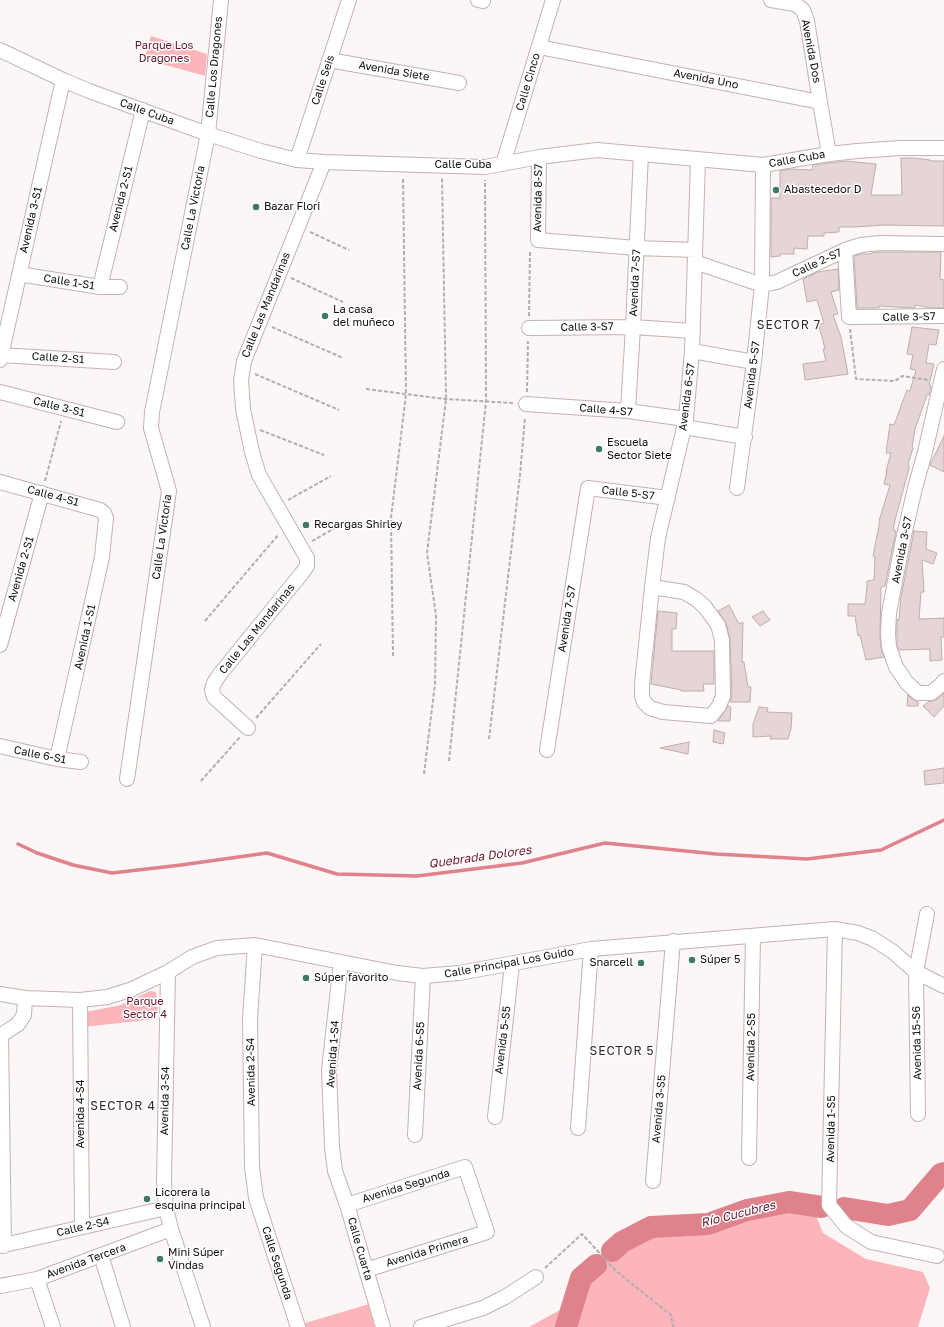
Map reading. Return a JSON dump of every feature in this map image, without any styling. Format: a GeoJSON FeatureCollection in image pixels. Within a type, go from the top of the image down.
{"type":"FeatureCollection","features":[{"type":"Feature","properties":{"kind":"street","name":"Calle Los Dragones"},"geometry":{"type":"LineString","coordinates":[[208,134],[220,0]]}},
{"type":"Feature","properties":{"kind":"street","name":"Calle Seis"},"geometry":{"type":"LineString","coordinates":[[297,160],[349,0]]}},
{"type":"Feature","properties":{"kind":"street","name":"Calle Cinco"},"geometry":{"type":"LineString","coordinates":[[503,164],[553,0]]}},
{"type":"Feature","properties":{"kind":"street","name":"Avenida Dos"},"geometry":{"type":"LineString","coordinates":[[772,0],[794,4],[803,10],[807,22],[820,102]]}},
{"type":"Feature","properties":{"kind":"street","name":"Avenida Uno"},"geometry":{"type":"LineString","coordinates":[[539,47],[820,102]]}},
{"type":"Feature","properties":{"kind":"street","name":"Calle Cuba"},"geometry":{"type":"LineString","coordinates":[[0,50],[63,80],[143,110],[208,134],[261,151],[297,160],[485,167],[539,157],[597,150],[763,165],[829,154],[900,148],[944,148]]}},
{"type":"Feature","properties":{"kind":"street","name":"Avenida Siete"},"geometry":{"type":"LineString","coordinates":[[329,60],[459,83]]}},
{"type":"Feature","properties":{"kind":"street","name":"Avenida 3-S1"},"geometry":{"type":"LineString","coordinates":[[1,357],[63,80]]}},
{"type":"Feature","properties":{"kind":"street"},"geometry":{"type":"LineString","coordinates":[[820,102],[829,154]]}},
{"type":"Feature","properties":{"kind":"street","name":"Avenida 2-S1"},"geometry":{"type":"LineString","coordinates":[[100,287],[143,110]]}},
{"type":"Feature","properties":{"kind":"street","name":"Calle La Victoria"},"geometry":{"type":"LineString","coordinates":[[127,779],[169,490],[151,428],[152,412],[208,134]]}},
{"type":"Feature","properties":{"kind":"street","name":"Avenida 7-S7"},"geometry":{"type":"LineString","coordinates":[[628,411],[641,154]]}},
{"type":"Feature","properties":{"kind":"street","name":"Avenida 8-S7"},"geometry":{"type":"LineString","coordinates":[[539,157],[538,240],[637,248]]}},
{"type":"Feature","properties":{"kind":"street","name":"Avenida 6-S7"},"geometry":{"type":"LineString","coordinates":[[652,587],[684,592],[696,598],[705,607],[718,625],[722,640],[723,696],[719,706],[711,716],[663,712],[650,708],[644,702],[642,684],[652,587],[658,538],[685,423],[692,352],[698,160]]}},
{"type":"Feature","properties":{"kind":"street","name":"Calle Las Mandarinas"},"geometry":{"type":"LineString","coordinates":[[248,728],[214,698],[212,690],[214,683],[302,574],[306,566],[307,558],[259,475],[246,424],[241,380],[244,361],[324,162]]}},
{"type":"Feature","properties":{"kind":"street","name":"Avenida 5-S7"},"geometry":{"type":"LineString","coordinates":[[737,488],[745,437],[762,285],[763,165]]}},
{"type":"Feature","properties":{"kind":"street","name":"Calle 2-S7"},"geometry":{"type":"LineString","coordinates":[[762,285],[776,282],[844,250],[862,245],[880,243],[944,244]]}},
{"type":"Feature","properties":{"kind":"street"},"geometry":{"type":"LineString","coordinates":[[637,248],[695,256],[762,285]]}},
{"type":"Feature","properties":{"kind":"street"},"geometry":{"type":"LineString","coordinates":[[844,250],[849,317]]}},
{"type":"Feature","properties":{"kind":"street","name":"Calle 1-S1"},"geometry":{"type":"LineString","coordinates":[[19,274],[100,287],[120,287]]}},
{"type":"Feature","properties":{"kind":"street","name":"Calle 3-S7"},"geometry":{"type":"LineString","coordinates":[[849,317],[944,316]]}},
{"type":"Feature","properties":{"kind":"street","name":"Calle 3-S7"},"geometry":{"type":"LineString","coordinates":[[529,328],[633,327],[693,331]]}},
{"type":"Feature","properties":{"kind":"street"},"geometry":{"type":"LineString","coordinates":[[692,352],[754,362]]}},
{"type":"Feature","properties":{"kind":"street","name":"Calle 2-S1"},"geometry":{"type":"LineString","coordinates":[[1,357],[114,362]]}},
{"type":"Feature","properties":{"kind":"street","name":"Avenida 3-S7"},"geometry":{"type":"LineString","coordinates":[[942,375],[903,540],[889,613],[888,634],[889,647],[896,667],[907,683],[918,693],[931,693],[944,681]]}},
{"type":"Feature","properties":{"kind":"street","name":"Calle 3-S1"},"geometry":{"type":"LineString","coordinates":[[0,392],[117,422]]}},
{"type":"Feature","properties":{"kind":"street","name":"Calle 4-S7"},"geometry":{"type":"LineString","coordinates":[[526,404],[628,411],[745,437]]}},
{"type":"Feature","properties":{"kind":"street","name":"Calle 4-S1"},"geometry":{"type":"LineString","coordinates":[[0,482],[100,510],[104,513]]}},
{"type":"Feature","properties":{"kind":"street","name":"Avenida 7-S7"},"geometry":{"type":"LineString","coordinates":[[547,750],[588,488]]}},
{"type":"Feature","properties":{"kind":"street","name":"Calle 5-S7"},"geometry":{"type":"LineString","coordinates":[[588,488],[668,498]]}},
{"type":"Feature","properties":{"kind":"street","name":"Avenida 2-S1"},"geometry":{"type":"LineString","coordinates":[[1,638],[42,493]]}},
{"type":"Feature","properties":{"kind":"street","name":"Avenida 1-S1"},"geometry":{"type":"LineString","coordinates":[[57,759],[102,557],[106,518],[104,513]]}},
{"type":"Feature","properties":{"kind":"street","name":"Calle 6-S1"},"geometry":{"type":"LineString","coordinates":[[0,746],[57,759],[80,762]]}},
{"type":"Feature","properties":{"kind":"street","name":"Avenida 15-S6"},"geometry":{"type":"LineString","coordinates":[[918,1114],[916,972],[927,914]]}},
{"type":"Feature","properties":{"kind":"street","name":"Calle Principal Los Guido"},"geometry":{"type":"LineString","coordinates":[[0,994],[25,998],[80,1000],[107,997],[130,990],[168,972],[192,957],[217,948],[255,945],[397,973],[423,976],[459,973],[591,949],[673,941],[835,929],[858,933],[873,939],[892,951],[916,972],[944,986]]}},
{"type":"Feature","properties":{"kind":"street","name":"Avenida 1-S5"},"geometry":{"type":"LineString","coordinates":[[835,929],[829,1204],[846,1226],[871,1242],[937,1256]]}},
{"type":"Feature","properties":{"kind":"street","name":"Avenida 2-S5"},"geometry":{"type":"LineString","coordinates":[[749,1158],[753,936]]}},
{"type":"Feature","properties":{"kind":"street","name":"Avenida 3-S5"},"geometry":{"type":"LineString","coordinates":[[653,1181],[673,941]]}},
{"type":"Feature","properties":{"kind":"street","name":"Avenida 2-S4"},"geometry":{"type":"LineString","coordinates":[[255,945],[250,1019],[252,1167],[256,1198]]}},
{"type":"Feature","properties":{"kind":"street"},"geometry":{"type":"LineString","coordinates":[[578,1128],[591,949]]}},
{"type":"Feature","properties":{"kind":"street","name":"Avenida 1-S4"},"geometry":{"type":"LineString","coordinates":[[335,1171],[332,1146],[329,1070],[341,962]]}},
{"type":"Feature","properties":{"kind":"street","name":"Avenida 5-S5"},"geometry":{"type":"LineString","coordinates":[[494,1117],[512,964]]}},
{"type":"Feature","properties":{"kind":"street","name":"Avenida 3-S4"},"geometry":{"type":"LineString","coordinates":[[168,972],[164,1181],[166,1208],[171,1229],[203,1327]]}},
{"type":"Feature","properties":{"kind":"street","name":"Avenida 6-S5"},"geometry":{"type":"LineString","coordinates":[[415,1135],[423,976]]}},
{"type":"Feature","properties":{"kind":"street"},"geometry":{"type":"LineString","coordinates":[[2,1246],[0,1036],[18,1024],[21,1020],[24,1015],[25,998]]}},
{"type":"Feature","properties":{"kind":"street","name":"Avenida 4-S4"},"geometry":{"type":"LineString","coordinates":[[80,1000],[82,1227]]}},
{"type":"Feature","properties":{"kind":"street","name":"Avenida Segunda"},"geometry":{"type":"LineString","coordinates":[[347,1205],[465,1167],[487,1232]]}},
{"type":"Feature","properties":{"kind":"street","name":"Calle Cuarta"},"geometry":{"type":"LineString","coordinates":[[335,1171],[347,1205],[383,1327]]}},
{"type":"Feature","properties":{"kind":"street","name":"Calle Segunda"},"geometry":{"type":"LineString","coordinates":[[256,1198],[298,1327]]}},
{"type":"Feature","properties":{"kind":"street","name":"Calle 2-S4"},"geometry":{"type":"LineString","coordinates":[[2,1246],[166,1208]]}},
{"type":"Feature","properties":{"kind":"street","name":"Avenida Tercera"},"geometry":{"type":"LineString","coordinates":[[0,1286],[37,1279],[171,1229]]}},
{"type":"Feature","properties":{"kind":"street","name":"Avenida Primera"},"geometry":{"type":"LineString","coordinates":[[366,1270],[487,1232]]}},
{"type":"Feature","properties":{"kind":"street"},"geometry":{"type":"LineString","coordinates":[[101,1255],[124,1327]]}},
{"type":"Feature","properties":{"kind":"street"},"geometry":{"type":"LineString","coordinates":[[421,1327],[483,1308],[505,1297],[536,1276]]}},
{"type":"Feature","properties":{"kind":"street"},"geometry":{"type":"LineString","coordinates":[[37,1279],[52,1327]]}},
{"type":"Feature","properties":{"kind":"path"},"geometry":{"type":"LineString","coordinates":[[394,656],[391,518],[406,394],[402,164]]}},
{"type":"Feature","properties":{"kind":"path"},"geometry":{"type":"LineString","coordinates":[[424,774],[435,684],[436,615],[427,553],[446,399],[442,165]]}},
{"type":"Feature","properties":{"kind":"path"},"geometry":{"type":"LineString","coordinates":[[449,761],[486,401],[485,167]]}},
{"type":"Feature","properties":{"kind":"path"},"geometry":{"type":"LineString","coordinates":[[298,226],[349,250]]}},
{"type":"Feature","properties":{"kind":"path"},"geometry":{"type":"LineString","coordinates":[[279,273],[343,302]]}},
{"type":"Feature","properties":{"kind":"path"},"geometry":{"type":"LineString","coordinates":[[849,317],[856,379],[894,381],[902,376],[942,375]]}},
{"type":"Feature","properties":{"kind":"path"},"geometry":{"type":"LineString","coordinates":[[260,321],[343,358]]}},
{"type":"Feature","properties":{"kind":"path"},"geometry":{"type":"LineString","coordinates":[[243,368],[339,410]]}},
{"type":"Feature","properties":{"kind":"path"},"geometry":{"type":"LineString","coordinates":[[366,389],[446,399],[526,404],[520,475],[488,739]]}},
{"type":"Feature","properties":{"kind":"path"},"geometry":{"type":"LineString","coordinates":[[42,493],[64,409]]}},
{"type":"Feature","properties":{"kind":"path"},"geometry":{"type":"LineString","coordinates":[[246,424],[324,455]]}},
{"type":"Feature","properties":{"kind":"path"},"geometry":{"type":"LineString","coordinates":[[277,506],[331,476]]}},
{"type":"Feature","properties":{"kind":"path"},"geometry":{"type":"LineString","coordinates":[[300,548],[349,520]]}},
{"type":"Feature","properties":{"kind":"path"},"geometry":{"type":"LineString","coordinates":[[205,621],[287,524]]}},
{"type":"Feature","properties":{"kind":"path"},"geometry":{"type":"LineString","coordinates":[[202,781],[321,644]]}},
{"type":"Feature","properties":{"kind":"path"},"geometry":{"type":"LineString","coordinates":[[536,1276],[582,1234],[616,1271],[670,1315],[673,1327]]}},
{"type":"Feature","properties":{"kind":"green space","name":"Parque Los Dragones"},"geometry":{"type":"Polygon","coordinates":[[[151,36],[207,54],[205,76],[144,59],[151,36]]]}},
{"type":"Feature","properties":{"kind":"green space","name":"Parque Sector 4"},"geometry":{"type":"Polygon","coordinates":[[[150,991],[156,992],[158,1011],[156,1019],[83,1027],[81,1013],[121,1005],[150,991]]]}},
{"type":"Feature","properties":{"kind":"green space"},"geometry":{"type":"Polygon","coordinates":[[[785,1211],[814,1211],[823,1233],[866,1259],[923,1272],[930,1288],[918,1327],[529,1327],[560,1310],[583,1282],[624,1245],[649,1235],[708,1232],[746,1219],[785,1211]]]}},
{"type":"Feature","properties":{"kind":"green space"},"geometry":{"type":"Polygon","coordinates":[[[369,1304],[375,1327],[303,1327],[302,1324],[369,1304]]]}},
{"type":"Feature","properties":{"kind":"building"},"geometry":{"type":"Polygon","coordinates":[[[901,158],[944,161],[944,226],[885,225],[839,227],[839,232],[824,233],[824,236],[808,236],[807,249],[794,248],[794,254],[780,254],[780,256],[771,257],[771,198],[780,198],[780,171],[790,169],[812,170],[813,165],[846,161],[876,164],[871,195],[902,195],[901,158]]]}},
{"type":"Feature","properties":{"kind":"building"},"geometry":{"type":"Polygon","coordinates":[[[878,252],[941,252],[940,279],[944,280],[944,308],[931,308],[915,305],[915,308],[879,306],[879,308],[857,308],[854,256],[878,252]]]}},
{"type":"Feature","properties":{"kind":"building"},"geometry":{"type":"Polygon","coordinates":[[[838,269],[839,290],[831,292],[838,314],[833,315],[841,337],[848,374],[805,380],[803,364],[826,361],[823,349],[825,349],[818,325],[824,323],[817,300],[807,302],[803,279],[818,272],[838,269]]]}},
{"type":"Feature","properties":{"kind":"building"},"geometry":{"type":"Polygon","coordinates":[[[912,327],[939,330],[936,345],[929,344],[926,363],[934,364],[929,385],[931,386],[929,395],[927,395],[915,429],[913,448],[908,464],[909,469],[893,530],[896,531],[885,586],[881,587],[880,635],[881,648],[884,657],[866,660],[860,635],[858,636],[855,616],[848,616],[848,604],[865,604],[867,581],[874,580],[875,557],[873,556],[879,521],[890,485],[884,484],[891,453],[886,453],[890,424],[894,425],[907,390],[910,391],[916,370],[910,369],[913,355],[907,354],[912,327]]]}},
{"type":"Feature","properties":{"kind":"building"},"geometry":{"type":"Polygon","coordinates":[[[944,436],[944,472],[930,465],[944,436]]]}},
{"type":"Feature","properties":{"kind":"building"},"geometry":{"type":"Polygon","coordinates":[[[914,531],[927,532],[926,549],[937,553],[933,564],[922,560],[924,592],[921,592],[919,619],[944,618],[944,637],[941,637],[942,660],[930,661],[930,649],[899,650],[897,645],[897,619],[899,620],[901,597],[914,531]]]}},
{"type":"Feature","properties":{"kind":"building"},"geometry":{"type":"Polygon","coordinates":[[[729,605],[739,624],[743,622],[742,662],[744,662],[748,687],[751,687],[750,702],[730,702],[732,696],[730,640],[726,623],[718,611],[729,605]]]}},
{"type":"Feature","properties":{"kind":"building"},"geometry":{"type":"Polygon","coordinates":[[[658,611],[677,613],[676,629],[672,629],[672,651],[714,651],[714,684],[703,684],[704,691],[681,691],[651,684],[658,611]]]}},
{"type":"Feature","properties":{"kind":"building"},"geometry":{"type":"Polygon","coordinates":[[[763,611],[770,620],[760,626],[752,617],[763,611]]]}},
{"type":"Feature","properties":{"kind":"building"},"geometry":{"type":"Polygon","coordinates":[[[944,693],[944,706],[934,717],[923,706],[928,702],[936,700],[944,693]]]}},
{"type":"Feature","properties":{"kind":"building"},"geometry":{"type":"Polygon","coordinates":[[[908,695],[918,702],[918,706],[907,706],[908,695]]]}},
{"type":"Feature","properties":{"kind":"building"},"geometry":{"type":"Polygon","coordinates":[[[728,706],[731,707],[730,721],[718,721],[728,706]]]}},
{"type":"Feature","properties":{"kind":"building"},"geometry":{"type":"Polygon","coordinates":[[[759,707],[768,708],[767,712],[792,713],[791,729],[788,739],[770,739],[771,736],[753,737],[753,724],[759,707]]]}},
{"type":"Feature","properties":{"kind":"building"},"geometry":{"type":"Polygon","coordinates":[[[714,730],[725,733],[723,744],[713,742],[714,730]]]}},
{"type":"Feature","properties":{"kind":"building"},"geometry":{"type":"Polygon","coordinates":[[[689,742],[688,754],[660,748],[689,742]]]}},
{"type":"Feature","properties":{"kind":"building"},"geometry":{"type":"Polygon","coordinates":[[[944,768],[944,783],[925,785],[924,771],[944,768]]]}},
{"type":"Feature","properties":{"kind":"waterway","name":"Quebrada Dolores"},"geometry":{"type":"LineString","coordinates":[[18,844],[37,853],[73,865],[112,873],[267,853],[337,874],[417,876],[522,863],[605,843],[716,854],[807,859],[881,850],[944,820]]}},
{"type":"Feature","properties":{"kind":"waterway","name":"Río Cucubres"},"geometry":{"type":"LineString","coordinates":[[844,1208],[888,1215],[910,1210],[941,1174],[944,1173]]}},
{"type":"Feature","properties":{"kind":"waterway","name":"Río Cucubres"},"geometry":{"type":"LineString","coordinates":[[612,1251],[622,1242],[651,1227],[708,1224],[747,1210],[789,1202],[822,1207]]}},
{"type":"Feature","properties":{"kind":"waterway","name":"Río Cucubres"},"geometry":{"type":"LineString","coordinates":[[566,1327],[581,1278],[596,1265]]}},
{"type":"Feature","properties":{"kind":"place","name":"Abastecedor D"},"geometry":{"type":"Point","coordinates":[776,190]}},
{"type":"Feature","properties":{"kind":"place","name":"Bazar Flori"},"geometry":{"type":"Point","coordinates":[256,207]}},
{"type":"Feature","properties":{"kind":"place","name":"La casa del muñeco"},"geometry":{"type":"Point","coordinates":[325,316]}},
{"type":"Feature","properties":{"kind":"place","name":"Escuela Sector Siete"},"geometry":{"type":"Point","coordinates":[599,449]}},
{"type":"Feature","properties":{"kind":"place","name":"Recargas Shirley"},"geometry":{"type":"Point","coordinates":[306,525]}},
{"type":"Feature","properties":{"kind":"place","name":"Súper 5"},"geometry":{"type":"Point","coordinates":[692,960]}},
{"type":"Feature","properties":{"kind":"place","name":"Snarcell"},"geometry":{"type":"Point","coordinates":[641,963]}},
{"type":"Feature","properties":{"kind":"place","name":"Súper favorito"},"geometry":{"type":"Point","coordinates":[306,978]}},
{"type":"Feature","properties":{"kind":"place","name":"Licorera la esquina principal"},"geometry":{"type":"Point","coordinates":[147,1199]}},
{"type":"Feature","properties":{"kind":"place","name":"Mini Súper Vindas"},"geometry":{"type":"Point","coordinates":[160,1259]}},
{"type":"Feature","properties":{"kind":"district","name":"SECTOR 7"},"geometry":{"type":"Point","coordinates":[789,325]}},
{"type":"Feature","properties":{"kind":"district","name":"SECTOR 5"},"geometry":{"type":"Point","coordinates":[622,1051]}},
{"type":"Feature","properties":{"kind":"district","name":"SECTOR 4"},"geometry":{"type":"Point","coordinates":[123,1106]}}]}
